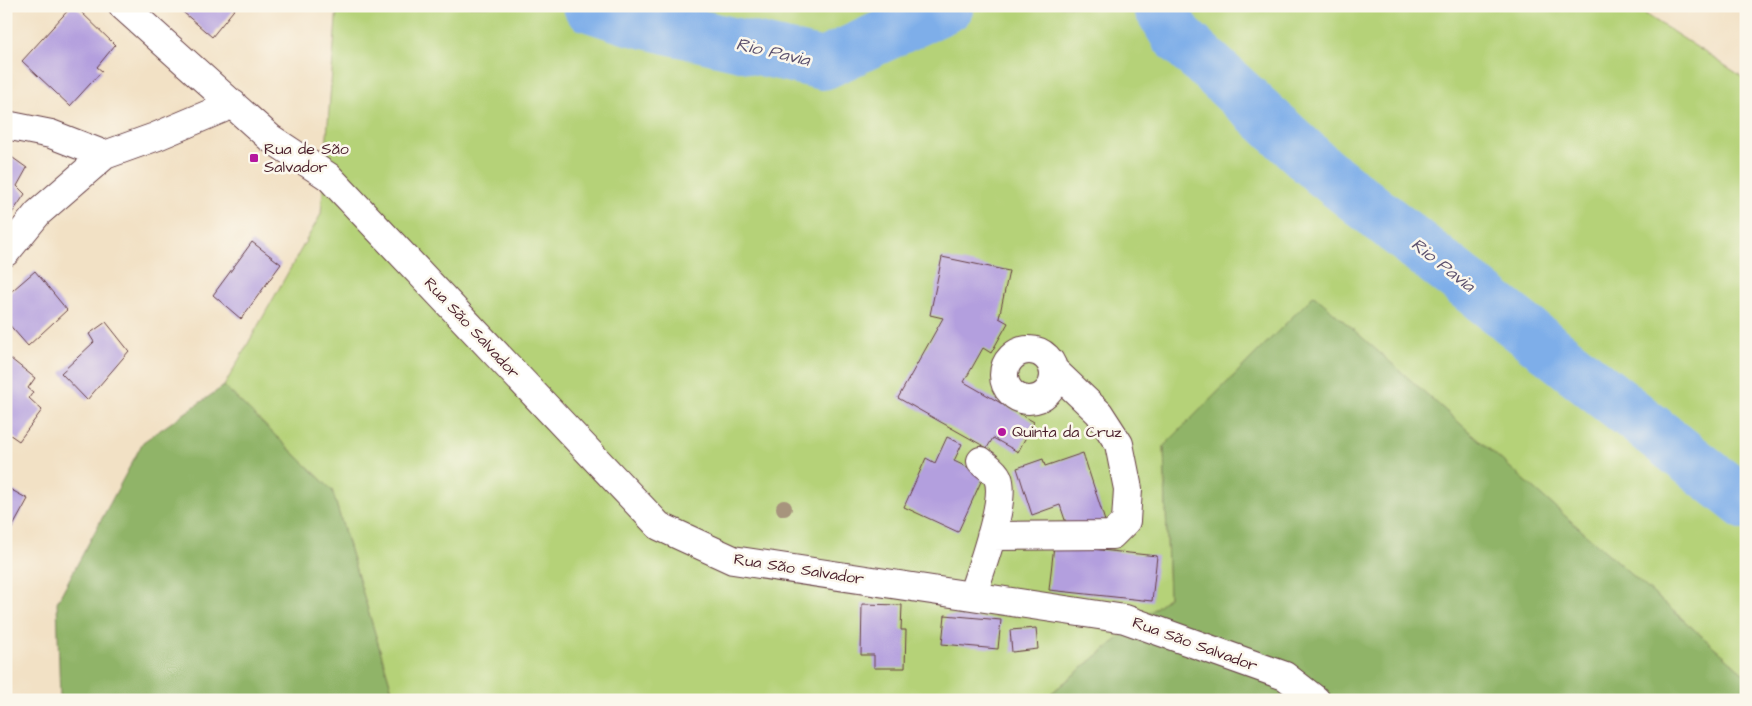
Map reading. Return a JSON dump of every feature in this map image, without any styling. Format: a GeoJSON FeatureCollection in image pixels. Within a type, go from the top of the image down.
{"type":"FeatureCollection","features":[{"type":"Feature","properties":{"kind":"street","name":"Rua São Salvador"},"geometry":{"type":"LineString","coordinates":[[124,6],[270,138],[329,176],[659,526],[733,560],[1125,619],[1284,676],[1316,700]]}},
{"type":"Feature","properties":{"kind":"street"},"geometry":{"type":"LineString","coordinates":[[6,252],[38,213],[105,155],[155,137],[233,104]]}},
{"type":"Feature","properties":{"kind":"street"},"geometry":{"type":"LineString","coordinates":[[6,125],[51,134],[105,155]]}},
{"type":"Feature","properties":{"kind":"street"},"geometry":{"type":"LineString","coordinates":[[991,536],[1112,535],[1126,522],[1128,490],[1119,444],[1099,412],[1054,370]]}},
{"type":"Feature","properties":{"kind":"street"},"geometry":{"type":"LineString","coordinates":[[972,596],[999,507],[998,479],[992,470],[981,461]]}},
{"type":"Feature","properties":{"kind":"green space"},"geometry":{"type":"Polygon","coordinates":[[[337,6],[1633,6],[1746,79],[1746,675],[1314,296],[1164,446],[1169,597],[1043,700],[395,700],[332,490],[224,386],[321,214],[337,6]]]}},
{"type":"Feature","properties":{"kind":"green space"},"geometry":{"type":"Polygon","coordinates":[[[1314,295],[1746,675],[1746,700],[1043,700],[1169,597],[1164,446],[1314,295]]]}},
{"type":"Feature","properties":{"kind":"green space"},"geometry":{"type":"Polygon","coordinates":[[[224,386],[332,490],[395,700],[60,700],[57,602],[143,442],[224,386]]]}},
{"type":"Feature","properties":{"kind":"building"},"geometry":{"type":"Polygon","coordinates":[[[72,6],[75,6],[115,45],[97,67],[102,71],[70,106],[22,61],[72,6]]]}},
{"type":"Feature","properties":{"kind":"building"},"geometry":{"type":"Polygon","coordinates":[[[176,6],[237,6],[212,37],[176,6]]]}},
{"type":"Feature","properties":{"kind":"building"},"geometry":{"type":"Polygon","coordinates":[[[6,153],[27,168],[17,186],[25,194],[6,222],[6,153]]]}},
{"type":"Feature","properties":{"kind":"building"},"geometry":{"type":"Polygon","coordinates":[[[252,242],[281,264],[241,319],[213,295],[252,242]]]}},
{"type":"Feature","properties":{"kind":"building"},"geometry":{"type":"Polygon","coordinates":[[[942,257],[1009,271],[999,318],[1008,323],[991,353],[983,348],[964,382],[1034,422],[1018,452],[993,438],[987,448],[898,398],[943,318],[930,315],[942,257]]]}},
{"type":"Feature","properties":{"kind":"building"},"geometry":{"type":"Polygon","coordinates":[[[35,271],[67,310],[28,346],[6,321],[6,296],[35,271]]]}},
{"type":"Feature","properties":{"kind":"building"},"geometry":{"type":"Polygon","coordinates":[[[106,322],[129,351],[87,400],[61,373],[94,342],[89,334],[106,322]]]}},
{"type":"Feature","properties":{"kind":"building"},"geometry":{"type":"Polygon","coordinates":[[[6,355],[35,378],[28,388],[33,392],[29,398],[42,410],[19,441],[6,432],[6,355]]]}},
{"type":"Feature","properties":{"kind":"building"},"geometry":{"type":"Polygon","coordinates":[[[947,437],[962,444],[954,461],[984,475],[958,532],[904,507],[926,458],[935,463],[947,437]]]}},
{"type":"Feature","properties":{"kind":"building"},"geometry":{"type":"Polygon","coordinates":[[[1083,453],[1105,521],[1069,532],[1060,505],[1032,515],[1017,468],[1043,459],[1045,466],[1083,453]]]}},
{"type":"Feature","properties":{"kind":"building"},"geometry":{"type":"Polygon","coordinates":[[[6,480],[10,482],[8,488],[28,499],[6,539],[6,480]]]}},
{"type":"Feature","properties":{"kind":"building"},"geometry":{"type":"Polygon","coordinates":[[[1054,545],[1157,556],[1152,601],[1049,590],[1054,545]]]}},
{"type":"Feature","properties":{"kind":"building"},"geometry":{"type":"Polygon","coordinates":[[[862,604],[902,605],[901,630],[906,630],[905,668],[874,668],[874,655],[861,655],[862,604]]]}},
{"type":"Feature","properties":{"kind":"building"},"geometry":{"type":"Polygon","coordinates":[[[945,615],[1001,620],[998,649],[942,644],[945,615]]]}},
{"type":"Feature","properties":{"kind":"building"},"geometry":{"type":"Polygon","coordinates":[[[1036,628],[1038,649],[1012,652],[1010,630],[1036,628]]]}},
{"type":"Feature","properties":{"kind":"waterway","name":"Rio Pavia"},"geometry":{"type":"LineString","coordinates":[[589,6],[632,20],[823,64],[948,6]]}},
{"type":"Feature","properties":{"kind":"waterway","name":"Rio Pavia"},"geometry":{"type":"LineString","coordinates":[[1159,6],[1176,35],[1323,171],[1746,504]]}},
{"type":"Feature","properties":{"kind":"place","name":"Rua de São Salvador"},"geometry":{"type":"Point","coordinates":[254,158]}},
{"type":"Feature","properties":{"kind":"place","name":"Quinta da Cruz"},"geometry":{"type":"Point","coordinates":[1002,432]}}]}
